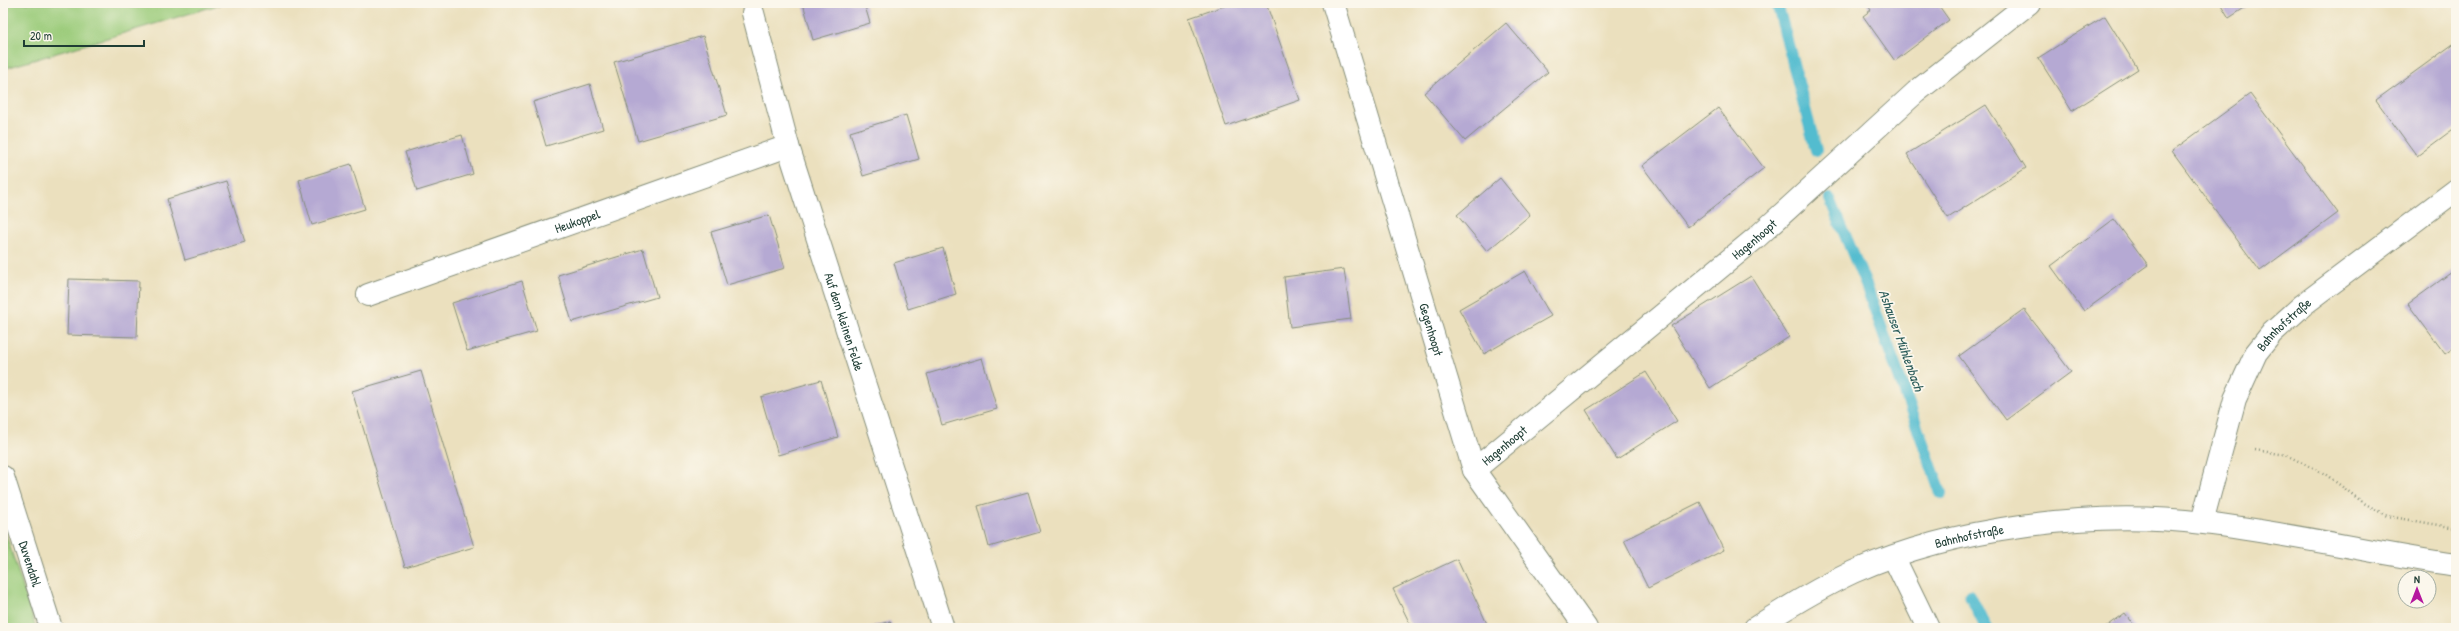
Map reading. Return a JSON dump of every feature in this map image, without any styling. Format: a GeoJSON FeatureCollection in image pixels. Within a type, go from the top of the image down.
{"type":"FeatureCollection","features":[{"type":"Feature","properties":{"kind":"street","name":"Gegenhoopt"},"geometry":{"type":"LineString","coordinates":[[1333,3],[1474,470],[1586,628]]}},
{"type":"Feature","properties":{"kind":"street","name":"Hagenhoopt"},"geometry":{"type":"LineString","coordinates":[[1474,470],[1757,237],[1916,92],[2029,3]]}},
{"type":"Feature","properties":{"kind":"street","name":"Auf dem kleinen Felde"},"geometry":{"type":"LineString","coordinates":[[753,13],[788,146],[943,628]]}},
{"type":"Feature","properties":{"kind":"street","name":"Heukoppel"},"geometry":{"type":"LineString","coordinates":[[368,295],[788,146]]}},
{"type":"Feature","properties":{"kind":"street","name":"Bahnhofstraße"},"geometry":{"type":"LineString","coordinates":[[2202,522],[2239,387],[2256,353],[2272,334],[2303,305],[2456,190]]}},
{"type":"Feature","properties":{"kind":"street","name":"Duvendahl"},"geometry":{"type":"LineString","coordinates":[[3,477],[51,628]]}},
{"type":"Feature","properties":{"kind":"street","name":"Bahnhofstraße"},"geometry":{"type":"LineString","coordinates":[[1754,628],[1812,593],[1854,572],[1934,544],[2024,525],[2152,518],[2202,522],[2456,565]]}},
{"type":"Feature","properties":{"kind":"street"},"geometry":{"type":"LineString","coordinates":[[1894,558],[1928,628]]}},
{"type":"Feature","properties":{"kind":"path"},"geometry":{"type":"LineString","coordinates":[[2222,445],[2286,455],[2325,474],[2364,503],[2387,516],[2456,528]]}},
{"type":"Feature","properties":{"kind":"green space"},"geometry":{"type":"Polygon","coordinates":[[[3,3],[225,3],[3,69],[3,3]]]}},
{"type":"Feature","properties":{"kind":"green space"},"geometry":{"type":"Polygon","coordinates":[[[3,525],[36,628],[3,628],[3,525]]]}},
{"type":"Feature","properties":{"kind":"building"},"geometry":{"type":"Polygon","coordinates":[[[803,3],[864,3],[870,23],[813,40],[803,3]]]}},
{"type":"Feature","properties":{"kind":"building"},"geometry":{"type":"Polygon","coordinates":[[[1233,3],[1266,3],[1300,100],[1226,126],[1189,18],[1233,3]]]}},
{"type":"Feature","properties":{"kind":"building"},"geometry":{"type":"Polygon","coordinates":[[[1866,3],[1937,3],[1949,20],[1895,61],[1863,16],[1871,10],[1866,3]]]}},
{"type":"Feature","properties":{"kind":"building"},"geometry":{"type":"Polygon","coordinates":[[[2220,3],[2252,3],[2229,18],[2220,3]]]}},
{"type":"Feature","properties":{"kind":"building"},"geometry":{"type":"Polygon","coordinates":[[[2105,16],[2138,69],[2072,111],[2038,58],[2105,16]]]}},
{"type":"Feature","properties":{"kind":"building"},"geometry":{"type":"Polygon","coordinates":[[[1506,23],[1548,72],[1465,141],[1424,93],[1506,23]]]}},
{"type":"Feature","properties":{"kind":"building"},"geometry":{"type":"Polygon","coordinates":[[[703,36],[727,115],[638,141],[614,62],[703,36]]]}},
{"type":"Feature","properties":{"kind":"building"},"geometry":{"type":"Polygon","coordinates":[[[2456,42],[2456,127],[2417,156],[2376,100],[2456,42]]]}},
{"type":"Feature","properties":{"kind":"building"},"geometry":{"type":"Polygon","coordinates":[[[590,84],[603,129],[546,146],[533,102],[590,84]]]}},
{"type":"Feature","properties":{"kind":"building"},"geometry":{"type":"Polygon","coordinates":[[[2250,94],[2338,213],[2260,271],[2172,151],[2250,94]]]}},
{"type":"Feature","properties":{"kind":"building"},"geometry":{"type":"Polygon","coordinates":[[[1986,105],[2026,168],[1948,218],[1907,154],[1986,105]]]}},
{"type":"Feature","properties":{"kind":"building"},"geometry":{"type":"Polygon","coordinates":[[[1718,108],[1764,168],[1688,227],[1642,166],[1718,108]]]}},
{"type":"Feature","properties":{"kind":"building"},"geometry":{"type":"Polygon","coordinates":[[[906,115],[919,159],[863,176],[850,132],[906,115]]]}},
{"type":"Feature","properties":{"kind":"building"},"geometry":{"type":"Polygon","coordinates":[[[462,135],[473,174],[417,191],[405,152],[462,135]]]}},
{"type":"Feature","properties":{"kind":"building"},"geometry":{"type":"Polygon","coordinates":[[[351,164],[365,209],[312,225],[299,180],[351,164]]]}},
{"type":"Feature","properties":{"kind":"building"},"geometry":{"type":"Polygon","coordinates":[[[1500,178],[1530,215],[1487,251],[1457,215],[1500,178]]]}},
{"type":"Feature","properties":{"kind":"building"},"geometry":{"type":"Polygon","coordinates":[[[226,181],[245,242],[185,260],[167,199],[226,181]]]}},
{"type":"Feature","properties":{"kind":"building"},"geometry":{"type":"Polygon","coordinates":[[[769,215],[785,268],[727,285],[711,232],[769,215]]]}},
{"type":"Feature","properties":{"kind":"building"},"geometry":{"type":"Polygon","coordinates":[[[2114,219],[2148,265],[2084,311],[2051,266],[2114,219]]]}},
{"type":"Feature","properties":{"kind":"building"},"geometry":{"type":"Polygon","coordinates":[[[943,248],[956,294],[908,309],[894,263],[943,248]]]}},
{"type":"Feature","properties":{"kind":"building"},"geometry":{"type":"Polygon","coordinates":[[[643,249],[657,297],[572,322],[558,275],[643,249]]]}},
{"type":"Feature","properties":{"kind":"building"},"geometry":{"type":"Polygon","coordinates":[[[1344,269],[1351,319],[1290,327],[1284,277],[1344,269]]]}},
{"type":"Feature","properties":{"kind":"building"},"geometry":{"type":"Polygon","coordinates":[[[2456,269],[2456,346],[2445,354],[2408,304],[2456,269]]]}},
{"type":"Feature","properties":{"kind":"building"},"geometry":{"type":"Polygon","coordinates":[[[1525,271],[1551,316],[1484,354],[1459,309],[1525,271]]]}},
{"type":"Feature","properties":{"kind":"building"},"geometry":{"type":"Polygon","coordinates":[[[1751,276],[1789,337],[1710,388],[1671,326],[1751,276]]]}},
{"type":"Feature","properties":{"kind":"building"},"geometry":{"type":"Polygon","coordinates":[[[69,279],[139,281],[137,337],[67,335],[69,279]]]}},
{"type":"Feature","properties":{"kind":"building"},"geometry":{"type":"Polygon","coordinates":[[[522,281],[537,331],[467,351],[452,303],[522,281]]]}},
{"type":"Feature","properties":{"kind":"building"},"geometry":{"type":"Polygon","coordinates":[[[2024,309],[2071,372],[2006,420],[1959,356],[2024,309]]]}},
{"type":"Feature","properties":{"kind":"building"},"geometry":{"type":"Polygon","coordinates":[[[982,358],[997,409],[942,425],[927,374],[982,358]]]}},
{"type":"Feature","properties":{"kind":"building"},"geometry":{"type":"Polygon","coordinates":[[[421,371],[474,547],[405,567],[352,391],[421,371]]]}},
{"type":"Feature","properties":{"kind":"building"},"geometry":{"type":"Polygon","coordinates":[[[1646,372],[1677,421],[1617,459],[1586,410],[1646,372]]]}},
{"type":"Feature","properties":{"kind":"building"},"geometry":{"type":"Polygon","coordinates":[[[821,380],[838,437],[778,455],[761,397],[821,380]]]}},
{"type":"Feature","properties":{"kind":"building"},"geometry":{"type":"Polygon","coordinates":[[[1028,492],[1040,532],[989,547],[978,506],[1028,492]]]}},
{"type":"Feature","properties":{"kind":"building"},"geometry":{"type":"Polygon","coordinates":[[[1700,502],[1724,550],[1648,588],[1624,540],[1700,502]]]}},
{"type":"Feature","properties":{"kind":"building"},"geometry":{"type":"Polygon","coordinates":[[[1457,559],[1489,628],[1412,628],[1393,589],[1457,559]]]}},
{"type":"Feature","properties":{"kind":"building"},"geometry":{"type":"Polygon","coordinates":[[[2125,613],[2136,628],[2105,628],[2125,613]]]}},
{"type":"Feature","properties":{"kind":"building"},"geometry":{"type":"Polygon","coordinates":[[[890,621],[893,628],[867,628],[890,621]]]}},
{"type":"Feature","properties":{"kind":"waterway","name":"Ashauser Mühlenbach"},"geometry":{"type":"LineString","coordinates":[[1777,3],[1816,150]]}},
{"type":"Feature","properties":{"kind":"waterway","name":"Ashauser Mühlenbach"},"geometry":{"type":"LineString","coordinates":[[1830,199],[1866,285],[1941,493]]}},
{"type":"Feature","properties":{"kind":"waterway","name":"Ashauser Mühlenbach"},"geometry":{"type":"LineString","coordinates":[[1970,595],[1986,628]]}}]}
